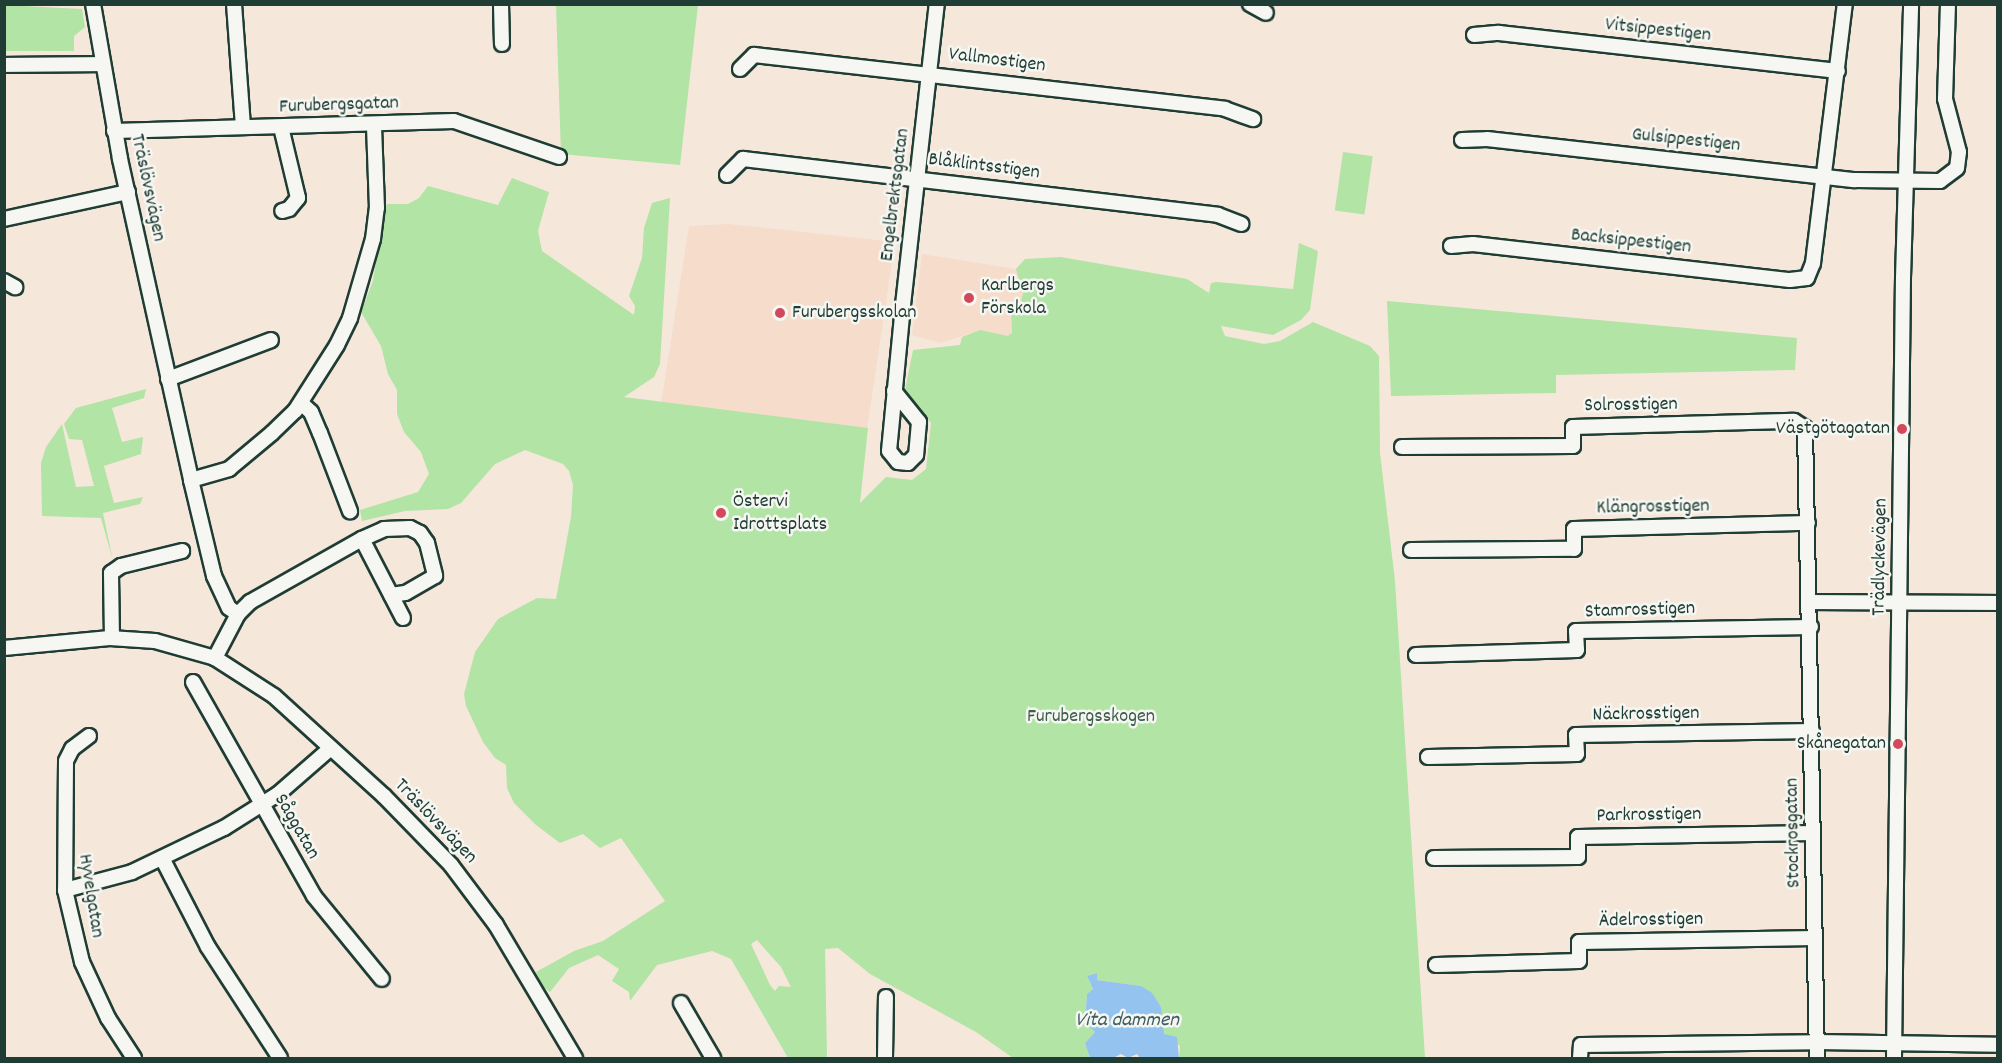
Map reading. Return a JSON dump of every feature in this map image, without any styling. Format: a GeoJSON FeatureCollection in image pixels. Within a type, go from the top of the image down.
{"type":"FeatureCollection","features":[{"type":"Feature","properties":{"kind":"street","name":"Träslövsvägen"},"geometry":{"type":"LineString","coordinates":[[93,4],[114,130],[191,480],[214,576],[230,608],[238,614]]}},
{"type":"Feature","properties":{"kind":"street"},"geometry":{"type":"LineString","coordinates":[[234,4],[243,127]]}},
{"type":"Feature","properties":{"kind":"street"},"geometry":{"type":"LineString","coordinates":[[501,4],[502,44]]}},
{"type":"Feature","properties":{"kind":"street","name":"Engelbrektsgatan"},"geometry":{"type":"LineString","coordinates":[[894,391],[937,4]]}},
{"type":"Feature","properties":{"kind":"street"},"geometry":{"type":"LineString","coordinates":[[1250,4],[1266,13]]}},
{"type":"Feature","properties":{"kind":"street"},"geometry":{"type":"LineString","coordinates":[[1824,176],[1845,4]]}},
{"type":"Feature","properties":{"kind":"street","name":"Trädlyckevägen"},"geometry":{"type":"LineString","coordinates":[[1904,4],[1907,56]]}},
{"type":"Feature","properties":{"kind":"street","name":"Trädlyckevägen"},"geometry":{"type":"LineString","coordinates":[[1894,1052],[1907,56],[1911,4]]}},
{"type":"Feature","properties":{"kind":"street","name":"Gulsippestigen"},"geometry":{"type":"LineString","coordinates":[[1462,140],[1487,139],[1824,176],[1905,182],[1948,178],[1958,164],[1958,144],[1944,84],[1947,4]]}},
{"type":"Feature","properties":{"kind":"street","name":"Vitsippestigen"},"geometry":{"type":"LineString","coordinates":[[1474,35],[1499,33],[1838,71]]}},
{"type":"Feature","properties":{"kind":"street","name":"Vallmostigen"},"geometry":{"type":"LineString","coordinates":[[740,69],[754,55],[930,73],[1225,109],[1253,119]]}},
{"type":"Feature","properties":{"kind":"street"},"geometry":{"type":"LineString","coordinates":[[4,65],[103,64]]}},
{"type":"Feature","properties":{"kind":"street","name":"Furubergsgatan"},"geometry":{"type":"LineString","coordinates":[[114,130],[374,125],[454,121],[559,157]]}},
{"type":"Feature","properties":{"kind":"street"},"geometry":{"type":"LineString","coordinates":[[191,480],[229,469],[259,446],[301,403],[350,318],[365,270],[377,207],[374,125]]}},
{"type":"Feature","properties":{"kind":"street"},"geometry":{"type":"LineString","coordinates":[[281,127],[298,198],[289,209],[282,211]]}},
{"type":"Feature","properties":{"kind":"street","name":"Blåklintsstigen"},"geometry":{"type":"LineString","coordinates":[[727,175],[743,159],[1218,215],[1241,224]]}},
{"type":"Feature","properties":{"kind":"street","name":"Backsippestigen"},"geometry":{"type":"LineString","coordinates":[[1451,246],[1473,244],[1790,280],[1808,278],[1813,263],[1824,176]]}},
{"type":"Feature","properties":{"kind":"street"},"geometry":{"type":"LineString","coordinates":[[4,219],[64,203],[128,192]]}},
{"type":"Feature","properties":{"kind":"street"},"geometry":{"type":"LineString","coordinates":[[168,379],[271,340]]}},
{"type":"Feature","properties":{"kind":"street"},"geometry":{"type":"LineString","coordinates":[[301,403],[311,412],[350,511]]}},
{"type":"Feature","properties":{"kind":"street","name":"Solrosstigen"},"geometry":{"type":"LineString","coordinates":[[1402,447],[1573,446],[1573,427],[1794,421],[1805,428]]}},
{"type":"Feature","properties":{"kind":"street","name":"Stockrosgatan"},"geometry":{"type":"LineString","coordinates":[[1805,428],[1811,602],[1817,1059]]}},
{"type":"Feature","properties":{"kind":"street","name":"Klängrosstigen"},"geometry":{"type":"LineString","coordinates":[[1411,550],[1574,549],[1574,529],[1808,523]]}},
{"type":"Feature","properties":{"kind":"street"},"geometry":{"type":"LineString","coordinates":[[215,658],[238,614],[250,602],[362,539],[384,529],[410,528],[420,533],[427,543],[435,576],[405,593],[391,595]]}},
{"type":"Feature","properties":{"kind":"street"},"geometry":{"type":"LineString","coordinates":[[362,539],[403,618]]}},
{"type":"Feature","properties":{"kind":"street"},"geometry":{"type":"LineString","coordinates":[[112,638],[111,573],[121,566],[182,551]]}},
{"type":"Feature","properties":{"kind":"street"},"geometry":{"type":"LineString","coordinates":[[1811,602],[1998,603]]}},
{"type":"Feature","properties":{"kind":"street","name":"Stamrosstigen"},"geometry":{"type":"LineString","coordinates":[[1416,655],[1577,650],[1576,631],[1811,627]]}},
{"type":"Feature","properties":{"kind":"street","name":"Träslövsvägen"},"geometry":{"type":"LineString","coordinates":[[4,648],[112,638],[155,641],[215,658],[274,696],[418,829],[482,903],[576,1059]]}},
{"type":"Feature","properties":{"kind":"street","name":"Såggatan"},"geometry":{"type":"LineString","coordinates":[[193,682],[261,806],[314,896],[382,979]]}},
{"type":"Feature","properties":{"kind":"street","name":"Näckrosstigen"},"geometry":{"type":"LineString","coordinates":[[1428,757],[1577,754],[1576,735],[1812,731]]}},
{"type":"Feature","properties":{"kind":"street","name":"Hyvelgatan"},"geometry":{"type":"LineString","coordinates":[[89,736],[72,749],[66,761],[65,890],[82,962],[108,1018],[134,1059]]}},
{"type":"Feature","properties":{"kind":"street"},"geometry":{"type":"LineString","coordinates":[[65,890],[132,872],[261,806],[311,770],[331,748]]}},
{"type":"Feature","properties":{"kind":"street","name":"Parkrosstigen"},"geometry":{"type":"LineString","coordinates":[[1434,858],[1578,857],[1578,837],[1813,833]]}},
{"type":"Feature","properties":{"kind":"street"},"geometry":{"type":"LineString","coordinates":[[162,858],[208,946],[280,1059]]}},
{"type":"Feature","properties":{"kind":"street","name":"Ädelrosstigen"},"geometry":{"type":"LineString","coordinates":[[1436,965],[1579,961],[1579,942],[1815,938]]}},
{"type":"Feature","properties":{"kind":"street"},"geometry":{"type":"LineString","coordinates":[[885,1059],[886,997]]}},
{"type":"Feature","properties":{"kind":"street"},"geometry":{"type":"LineString","coordinates":[[681,1003],[712,1059]]}},
{"type":"Feature","properties":{"kind":"street"},"geometry":{"type":"LineString","coordinates":[[1580,1059],[1581,1045],[1816,1042],[1894,1052],[1998,1045]]}},
{"type":"Feature","properties":{"kind":"shaded area","name":"Furubergsskolan"},"geometry":{"type":"Polygon","coordinates":[[[729,224],[895,242],[867,429],[661,404],[689,226],[729,224]]]}},
{"type":"Feature","properties":{"kind":"shaded area","name":"Karlbergs Förskola"},"geometry":{"type":"Polygon","coordinates":[[[922,254],[1016,269],[1023,293],[1021,302],[1011,312],[1012,333],[1008,337],[980,330],[941,343],[912,335],[922,254]]]}},
{"type":"Feature","properties":{"kind":"green space"},"geometry":{"type":"Polygon","coordinates":[[[4,5],[82,9],[85,27],[74,36],[74,51],[5,51],[4,5]]]}},
{"type":"Feature","properties":{"kind":"green space"},"geometry":{"type":"Polygon","coordinates":[[[556,5],[698,5],[680,165],[561,154],[556,5]]]}},
{"type":"Feature","properties":{"kind":"green space"},"geometry":{"type":"Polygon","coordinates":[[[1343,152],[1373,156],[1364,215],[1335,210],[1343,152]]]}},
{"type":"Feature","properties":{"kind":"green space","name":"Furubergsskogen"},"geometry":{"type":"Polygon","coordinates":[[[512,178],[549,192],[538,231],[542,251],[634,315],[635,306],[629,296],[642,258],[644,228],[652,203],[670,198],[660,364],[654,377],[624,397],[868,428],[860,503],[886,477],[912,480],[926,469],[931,423],[905,390],[913,350],[960,345],[962,337],[980,330],[1008,336],[1012,333],[1011,312],[1021,302],[1023,293],[1016,269],[1025,259],[1061,257],[1187,279],[1209,293],[1211,283],[1217,282],[1293,289],[1299,243],[1318,251],[1310,310],[1301,320],[1273,335],[1221,326],[1225,336],[1264,344],[1280,341],[1313,322],[1370,346],[1379,356],[1380,453],[1395,581],[1425,1058],[1179,1058],[1180,1046],[1164,1034],[1160,1023],[1161,1007],[1141,986],[1097,980],[1097,973],[1087,976],[1093,989],[1087,994],[1085,1021],[1095,1032],[1085,1043],[1090,1058],[1013,1058],[976,1032],[870,974],[838,948],[825,949],[827,1058],[788,1058],[731,959],[712,951],[657,965],[630,1001],[629,992],[612,981],[619,969],[598,955],[569,968],[550,992],[542,986],[536,972],[574,951],[603,941],[665,901],[621,838],[600,848],[583,834],[560,843],[536,825],[514,803],[507,788],[506,765],[495,758],[483,742],[466,706],[464,694],[475,652],[498,619],[537,598],[556,599],[571,517],[573,485],[569,471],[563,464],[525,450],[495,464],[461,503],[448,509],[405,511],[362,521],[360,510],[418,492],[429,474],[421,452],[404,432],[397,414],[397,390],[388,374],[381,346],[361,312],[373,281],[383,212],[387,204],[408,204],[419,198],[428,186],[498,205],[512,178]],[[757,940],[751,944],[775,991],[779,986],[791,987],[781,967],[757,940]]]}},
{"type":"Feature","properties":{"kind":"green space"},"geometry":{"type":"Polygon","coordinates":[[[1387,301],[1797,338],[1795,370],[1556,375],[1556,393],[1391,396],[1387,301]]]}},
{"type":"Feature","properties":{"kind":"green space"},"geometry":{"type":"Polygon","coordinates":[[[146,389],[144,398],[112,408],[122,442],[143,437],[141,454],[104,466],[114,503],[143,497],[140,504],[103,513],[113,561],[101,518],[42,516],[41,463],[46,447],[62,424],[76,487],[94,486],[82,440],[69,439],[64,424],[76,408],[146,389]]]}},
{"type":"Feature","properties":{"kind":"water","name":"Vita dammen"},"geometry":{"type":"Polygon","coordinates":[[[1097,973],[1097,980],[1141,986],[1152,993],[1161,1007],[1164,1034],[1177,1037],[1179,1058],[1140,1058],[1137,1054],[1128,1058],[1121,1054],[1113,1058],[1090,1058],[1085,1043],[1095,1032],[1085,1022],[1087,994],[1093,989],[1087,976],[1097,973]]]}},
{"type":"Feature","properties":{"kind":"place","name":"Karlbergs Förskola"},"geometry":{"type":"Point","coordinates":[969,298]}},
{"type":"Feature","properties":{"kind":"place","name":"Furubergsskolan"},"geometry":{"type":"Point","coordinates":[780,313]}},
{"type":"Feature","properties":{"kind":"place","name":"Västgötagatan"},"geometry":{"type":"Point","coordinates":[1902,429]}},
{"type":"Feature","properties":{"kind":"place","name":"Östervi Idrottsplats"},"geometry":{"type":"Point","coordinates":[721,513]}},
{"type":"Feature","properties":{"kind":"place","name":"Skånegatan"},"geometry":{"type":"Point","coordinates":[1898,744]}}]}
